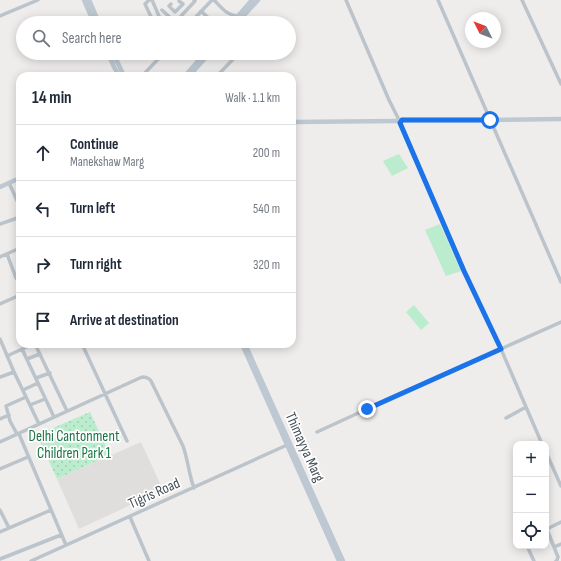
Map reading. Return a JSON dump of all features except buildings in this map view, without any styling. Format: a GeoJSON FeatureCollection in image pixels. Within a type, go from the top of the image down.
{"type":"FeatureCollection","features":[{"type":"Feature","properties":{"kind":"street"},"geometry":{"type":"LineString","coordinates":[[0,16],[38,0]]}},
{"type":"Feature","properties":{"kind":"street"},"geometry":{"type":"LineString","coordinates":[[84,0],[91,16]]}},
{"type":"Feature","properties":{"kind":"street"},"geometry":{"type":"LineString","coordinates":[[88,0],[96,16]]}},
{"type":"Feature","properties":{"kind":"street"},"geometry":{"type":"LineString","coordinates":[[149,0],[145,4],[151,16]]}},
{"type":"Feature","properties":{"kind":"street"},"geometry":{"type":"LineString","coordinates":[[152,0],[159,16]]}},
{"type":"Feature","properties":{"kind":"street"},"geometry":{"type":"LineString","coordinates":[[184,16],[195,1],[194,0]]}},
{"type":"Feature","properties":{"kind":"street"},"geometry":{"type":"LineString","coordinates":[[197,16],[210,1],[226,12],[234,16],[238,16],[252,0]]}},
{"type":"Feature","properties":{"kind":"street"},"geometry":{"type":"LineString","coordinates":[[243,16],[258,0]]}},
{"type":"Feature","properties":{"kind":"street"},"geometry":{"type":"LineString","coordinates":[[346,0],[464,271],[501,349],[541,441]]}},
{"type":"Feature","properties":{"kind":"street"},"geometry":{"type":"LineString","coordinates":[[438,0],[561,282]]}},
{"type":"Feature","properties":{"kind":"street"},"geometry":{"type":"LineString","coordinates":[[522,0],[561,84]]}},
{"type":"Feature","properties":{"kind":"street"},"geometry":{"type":"LineString","coordinates":[[170,4],[169,6],[175,12],[183,4],[180,1],[175,6]]}},
{"type":"Feature","properties":{"kind":"street"},"geometry":{"type":"LineString","coordinates":[[162,10],[168,16]]}},
{"type":"Feature","properties":{"kind":"street"},"geometry":{"type":"LineString","coordinates":[[201,12],[206,16]]}},
{"type":"Feature","properties":{"kind":"street"},"geometry":{"type":"LineString","coordinates":[[111,60],[117,72]]}},
{"type":"Feature","properties":{"kind":"street"},"geometry":{"type":"LineString","coordinates":[[116,60],[122,72]]}},
{"type":"Feature","properties":{"kind":"street"},"geometry":{"type":"LineString","coordinates":[[146,72],[157,60]]}},
{"type":"Feature","properties":{"kind":"street"},"geometry":{"type":"LineString","coordinates":[[189,72],[200,60]]}},
{"type":"Feature","properties":{"kind":"street"},"geometry":{"type":"LineString","coordinates":[[193,72],[204,60]]}},
{"type":"Feature","properties":{"kind":"street"},"geometry":{"type":"LineString","coordinates":[[221,72],[233,60]]}},
{"type":"Feature","properties":{"kind":"street"},"geometry":{"type":"LineString","coordinates":[[296,122],[561,119]]}},
{"type":"Feature","properties":{"kind":"street"},"geometry":{"type":"LineString","coordinates":[[0,187],[16,180]]}},
{"type":"Feature","properties":{"kind":"street"},"geometry":{"type":"LineString","coordinates":[[9,183],[16,198]]}},
{"type":"Feature","properties":{"kind":"street"},"geometry":{"type":"LineString","coordinates":[[0,224],[16,218]]}},
{"type":"Feature","properties":{"kind":"street"},"geometry":{"type":"LineString","coordinates":[[0,257],[16,250]]}},
{"type":"Feature","properties":{"kind":"street"},"geometry":{"type":"LineString","coordinates":[[7,254],[16,278]]}},
{"type":"Feature","properties":{"kind":"street"},"geometry":{"type":"LineString","coordinates":[[0,304],[16,297]]}},
{"type":"Feature","properties":{"kind":"street"},"geometry":{"type":"LineString","coordinates":[[317,432],[561,322]]}},
{"type":"Feature","properties":{"kind":"street"},"geometry":{"type":"LineString","coordinates":[[0,339],[39,424]]}},
{"type":"Feature","properties":{"kind":"street"},"geometry":{"type":"LineString","coordinates":[[36,348],[50,373],[67,411]]}},
{"type":"Feature","properties":{"kind":"street"},"geometry":{"type":"LineString","coordinates":[[84,348],[127,441]]}},
{"type":"Feature","properties":{"kind":"street","name":"Thimayya Marg"},"geometry":{"type":"LineString","coordinates":[[244,348],[339,561]]}},
{"type":"Feature","properties":{"kind":"street","name":"Thimayya Marg"},"geometry":{"type":"LineString","coordinates":[[247,348],[342,561]]}},
{"type":"Feature","properties":{"kind":"street"},"geometry":{"type":"LineString","coordinates":[[7,356],[22,349],[54,417]]}},
{"type":"Feature","properties":{"kind":"street"},"geometry":{"type":"LineString","coordinates":[[27,359],[40,354]]}},
{"type":"Feature","properties":{"kind":"street"},"geometry":{"type":"LineString","coordinates":[[0,377],[14,372]]}},
{"type":"Feature","properties":{"kind":"street"},"geometry":{"type":"LineString","coordinates":[[36,378],[50,373]]}},
{"type":"Feature","properties":{"kind":"street"},"geometry":{"type":"LineString","coordinates":[[0,442],[146,377],[149,379],[183,446],[190,478],[194,488]]}},
{"type":"Feature","properties":{"kind":"street"},"geometry":{"type":"LineString","coordinates":[[23,390],[38,383]]}},
{"type":"Feature","properties":{"kind":"street"},"geometry":{"type":"LineString","coordinates":[[26,397],[7,405],[6,407],[12,425],[18,434],[66,545]]}},
{"type":"Feature","properties":{"kind":"street"},"geometry":{"type":"LineString","coordinates":[[30,405],[45,399]]}},
{"type":"Feature","properties":{"kind":"street"},"geometry":{"type":"LineString","coordinates":[[506,418],[526,407]]}},
{"type":"Feature","properties":{"kind":"street"},"geometry":{"type":"LineString","coordinates":[[0,419],[9,415]]}},
{"type":"Feature","properties":{"kind":"street","name":"Tigris Road"},"geometry":{"type":"LineString","coordinates":[[31,561],[287,445]]}},
{"type":"Feature","properties":{"kind":"street"},"geometry":{"type":"LineString","coordinates":[[0,469],[28,457]]}},
{"type":"Feature","properties":{"kind":"street"},"geometry":{"type":"LineString","coordinates":[[549,459],[561,486]]}},
{"type":"Feature","properties":{"kind":"street"},"geometry":{"type":"LineString","coordinates":[[0,510],[8,528]]}},
{"type":"Feature","properties":{"kind":"street"},"geometry":{"type":"LineString","coordinates":[[0,532],[51,510]]}},
{"type":"Feature","properties":{"kind":"street"},"geometry":{"type":"LineString","coordinates":[[130,516],[149,561]]}},
{"type":"Feature","properties":{"kind":"street"},"geometry":{"type":"LineString","coordinates":[[549,527],[561,522]]}},
{"type":"Feature","properties":{"kind":"street"},"geometry":{"type":"LineString","coordinates":[[0,559],[61,535]]}},
{"type":"Feature","properties":{"kind":"street"},"geometry":{"type":"LineString","coordinates":[[549,535],[558,557],[556,561]]}},
{"type":"Feature","properties":{"kind":"street"},"geometry":{"type":"LineString","coordinates":[[554,547],[561,544]]}},
{"type":"Feature","properties":{"kind":"street"},"geometry":{"type":"LineString","coordinates":[[528,549],[534,561]]}},
{"type":"Feature","properties":{"kind":"shaded area"},"geometry":{"type":"Polygon","coordinates":[[[141,442],[163,490],[79,529],[57,479],[141,442]]]}},
{"type":"Feature","properties":{"kind":"green space"},"geometry":{"type":"Polygon","coordinates":[[[399,154],[408,168],[392,176],[383,161],[399,154]]]}},
{"type":"Feature","properties":{"kind":"green space"},"geometry":{"type":"Polygon","coordinates":[[[440,224],[461,271],[446,276],[425,230],[440,224]]]}},
{"type":"Feature","properties":{"kind":"green space"},"geometry":{"type":"Polygon","coordinates":[[[414,305],[429,323],[421,330],[406,312],[414,305]]]}},
{"type":"Feature","properties":{"kind":"green space","name":"Delhi Cantonment Children Park 1"},"geometry":{"type":"Polygon","coordinates":[[[90,412],[110,455],[57,479],[37,435],[90,412]]]}},
{"type":"Feature","properties":{"kind":"route"},"geometry":{"type":"LineString","coordinates":[[367,409],[501,349],[464,271],[400,123],[402,120],[490,120]]}}]}
